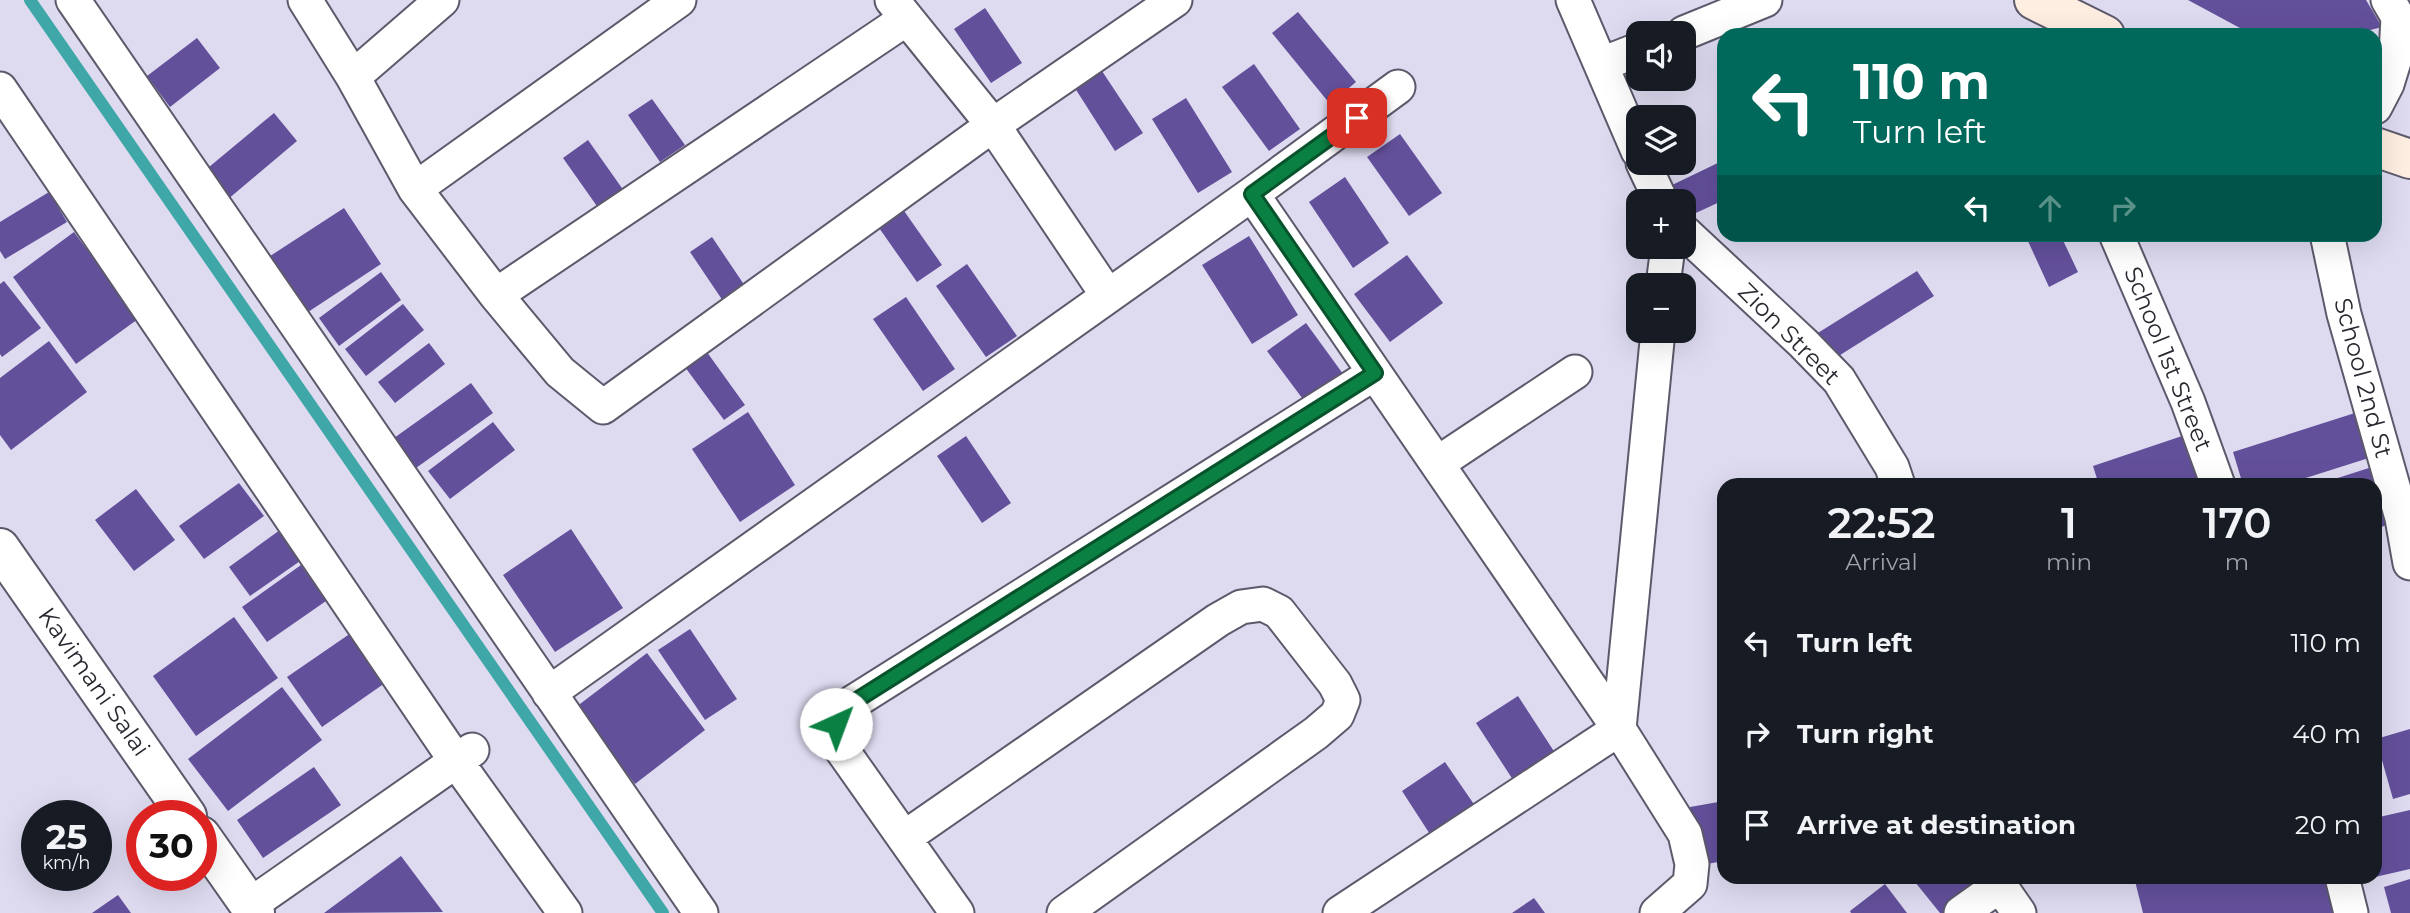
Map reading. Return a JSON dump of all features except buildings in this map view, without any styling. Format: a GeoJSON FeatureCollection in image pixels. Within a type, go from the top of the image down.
{"type":"FeatureCollection","features":[{"type":"Feature","properties":{"kind":"main road"},"geometry":{"type":"LineString","coordinates":[[2052,16],[2085,28]]}},
{"type":"Feature","properties":{"kind":"main road"},"geometry":{"type":"LineString","coordinates":[[2382,149],[2410,159]]}},
{"type":"Feature","properties":{"kind":"street"},"geometry":{"type":"LineString","coordinates":[[72,0],[701,913]]}},
{"type":"Feature","properties":{"kind":"street"},"geometry":{"type":"LineString","coordinates":[[305,0],[353,77],[415,188],[496,295],[559,372],[603,407],[993,125],[1175,0]]}},
{"type":"Feature","properties":{"kind":"street"},"geometry":{"type":"LineString","coordinates":[[353,77],[442,0]]}},
{"type":"Feature","properties":{"kind":"street"},"geometry":{"type":"LineString","coordinates":[[415,188],[679,0]]}},
{"type":"Feature","properties":{"kind":"street"},"geometry":{"type":"LineString","coordinates":[[1573,0],[1626,124]]}},
{"type":"Feature","properties":{"kind":"street"},"geometry":{"type":"LineString","coordinates":[[1696,28],[1765,0]]}},
{"type":"Feature","properties":{"kind":"street"},"geometry":{"type":"LineString","coordinates":[[2382,94],[2396,55],[2398,17],[2388,0]]}},
{"type":"Feature","properties":{"kind":"street"},"geometry":{"type":"LineString","coordinates":[[496,295],[899,10],[993,125],[1108,296]]}},
{"type":"Feature","properties":{"kind":"street"},"geometry":{"type":"LineString","coordinates":[[1602,64],[1626,55]]}},
{"type":"Feature","properties":{"kind":"street"},"geometry":{"type":"LineString","coordinates":[[549,693],[1252,194],[1398,87]]}},
{"type":"Feature","properties":{"kind":"street"},"geometry":{"type":"LineString","coordinates":[[0,89],[464,756],[565,913]]}},
{"type":"Feature","properties":{"kind":"street"},"geometry":{"type":"LineString","coordinates":[[1252,194],[1619,729],[1685,834],[1692,864],[1690,884],[1657,913]]}},
{"type":"Feature","properties":{"kind":"street","name":"School 1st Street"},"geometry":{"type":"LineString","coordinates":[[2119,242],[2188,402],[2215,478]]}},
{"type":"Feature","properties":{"kind":"street","name":"School 2nd St"},"geometry":{"type":"LineString","coordinates":[[2329,242],[2344,314],[2402,518],[2410,563]]}},
{"type":"Feature","properties":{"kind":"street","name":"Zion Street"},"geometry":{"type":"LineString","coordinates":[[1696,244],[1839,380],[1892,467],[1896,478]]}},
{"type":"Feature","properties":{"kind":"street"},"geometry":{"type":"LineString","coordinates":[[1619,729],[1657,343]]}},
{"type":"Feature","properties":{"kind":"street"},"geometry":{"type":"LineString","coordinates":[[1438,463],[1575,372]]}},
{"type":"Feature","properties":{"kind":"street"},"geometry":{"type":"LineString","coordinates":[[957,913],[842,750],[836,724],[852,703],[1375,373]]}},
{"type":"Feature","properties":{"kind":"street","name":"Kavimani Salai"},"geometry":{"type":"LineString","coordinates":[[0,548],[176,800]]}},
{"type":"Feature","properties":{"kind":"street"},"geometry":{"type":"LineString","coordinates":[[904,838],[1218,620],[1241,607],[1263,604],[1279,612],[1335,684],[1343,700],[1337,715],[1305,741],[1064,913]]}},
{"type":"Feature","properties":{"kind":"street"},"geometry":{"type":"LineString","coordinates":[[1340,913],[1619,729]]}},
{"type":"Feature","properties":{"kind":"street"},"geometry":{"type":"LineString","coordinates":[[217,859],[252,909],[464,756]]}},
{"type":"Feature","properties":{"kind":"street"},"geometry":{"type":"LineString","coordinates":[[1961,913],[1994,884]]}},
{"type":"Feature","properties":{"kind":"street"},"geometry":{"type":"LineString","coordinates":[[1999,884],[2019,913]]}},
{"type":"Feature","properties":{"kind":"street"},"geometry":{"type":"LineString","coordinates":[[2344,884],[2351,913]]}},
{"type":"Feature","properties":{"kind":"waterway"},"geometry":{"type":"LineString","coordinates":[[30,0],[663,913]]}},
{"type":"Feature","properties":{"kind":"route"},"geometry":{"type":"LineString","coordinates":[[836,724],[852,703],[1375,373],[1252,194],[1357,118]]}}]}
